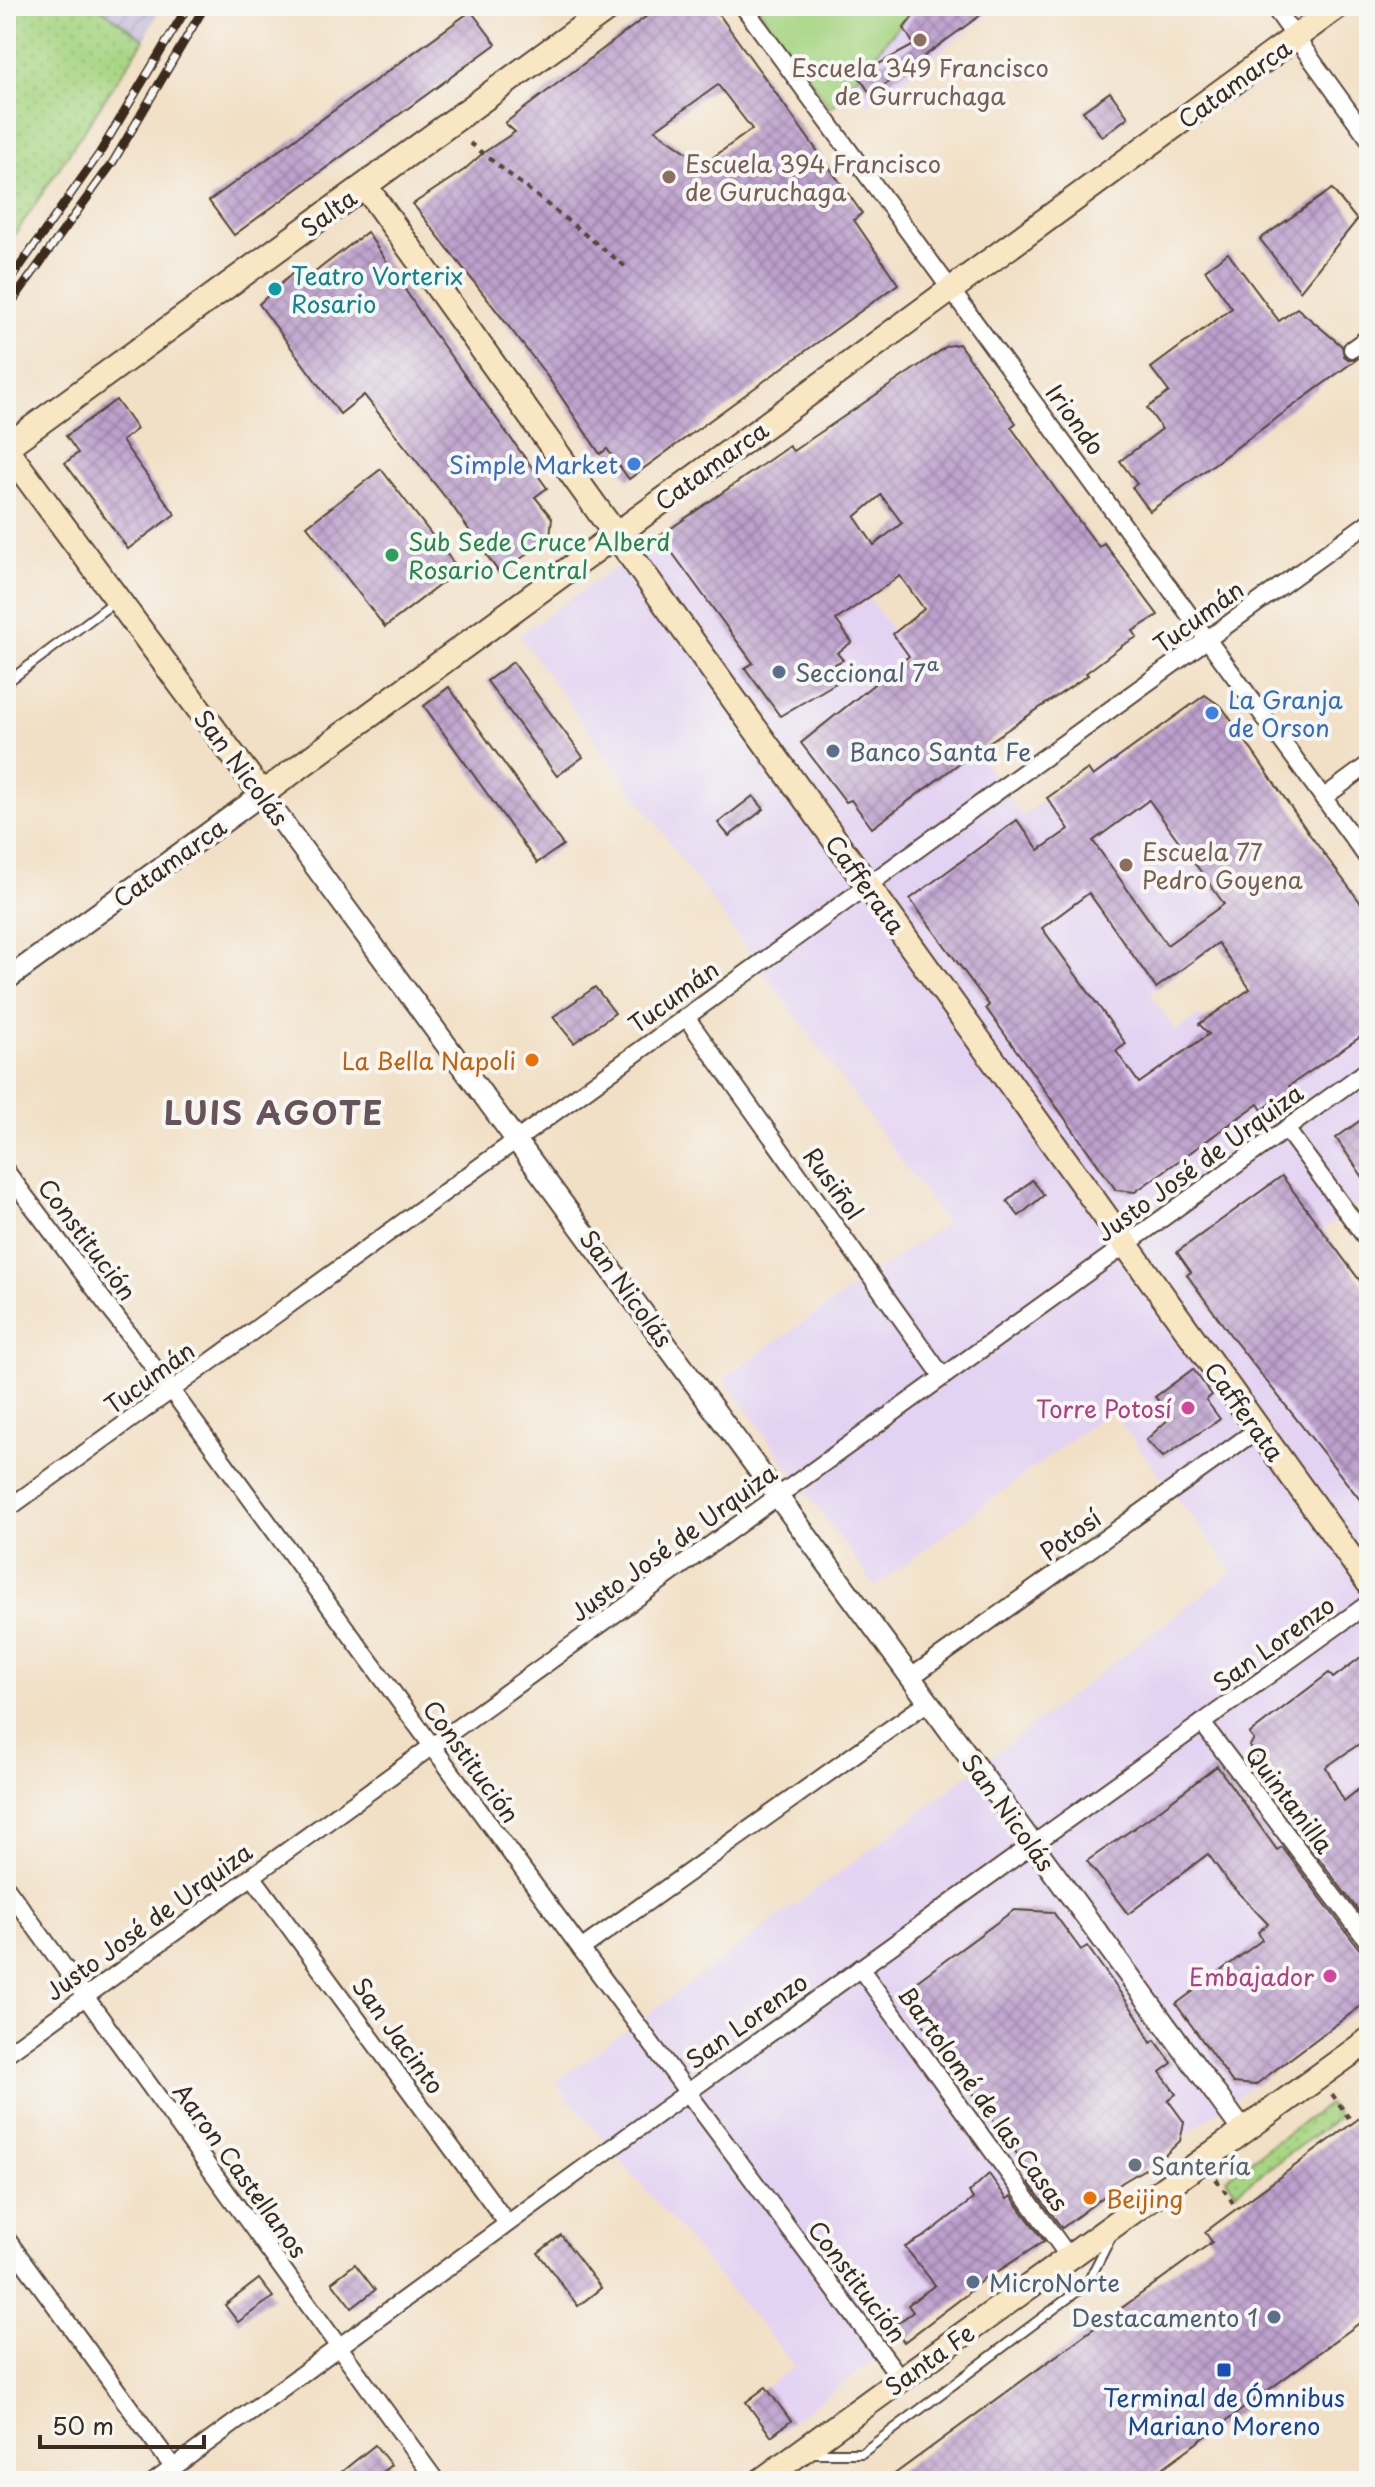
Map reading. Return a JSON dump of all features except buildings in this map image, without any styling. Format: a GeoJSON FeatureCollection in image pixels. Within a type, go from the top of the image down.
{"type":"FeatureCollection","features":[{"type":"Feature","properties":{"kind":"main road","name":"Salta"},"geometry":{"type":"LineString","coordinates":[[6,448],[611,6]]}},
{"type":"Feature","properties":{"kind":"main road","name":"Catamarca"},"geometry":{"type":"LineString","coordinates":[[262,794],[1338,6]]}},
{"type":"Feature","properties":{"kind":"main road","name":"Cafferata"},"geometry":{"type":"LineString","coordinates":[[365,186],[1369,1583]]}},
{"type":"Feature","properties":{"kind":"main road","name":"San Nicolás"},"geometry":{"type":"LineString","coordinates":[[6,448],[262,794]]}},
{"type":"Feature","properties":{"kind":"main road","name":"Santa Fe"},"geometry":{"type":"LineString","coordinates":[[761,2481],[1369,2040]]}},
{"type":"Feature","properties":{"kind":"street","name":"Iriondo"},"geometry":{"type":"LineString","coordinates":[[743,6],[1369,860]]}},
{"type":"Feature","properties":{"kind":"street"},"geometry":{"type":"LineString","coordinates":[[1273,6],[1369,139]]}},
{"type":"Feature","properties":{"kind":"street"},"geometry":{"type":"LineString","coordinates":[[1352,349],[1369,337]]}},
{"type":"Feature","properties":{"kind":"street","name":"Tucumán"},"geometry":{"type":"LineString","coordinates":[[6,1510],[1369,522]]}},
{"type":"Feature","properties":{"kind":"street"},"geometry":{"type":"LineString","coordinates":[[1323,798],[1369,764]]}},
{"type":"Feature","properties":{"kind":"street","name":"Catamarca"},"geometry":{"type":"LineString","coordinates":[[6,980],[262,794]]}},
{"type":"Feature","properties":{"kind":"street","name":"San Nicolás"},"geometry":{"type":"LineString","coordinates":[[262,794],[1243,2131]]}},
{"type":"Feature","properties":{"kind":"street","name":"Rusiñol"},"geometry":{"type":"LineString","coordinates":[[686,1017],[943,1377]]}},
{"type":"Feature","properties":{"kind":"street","name":"Justo José de Urquiza"},"geometry":{"type":"LineString","coordinates":[[6,2054],[1369,1069]]}},
{"type":"Feature","properties":{"kind":"street"},"geometry":{"type":"LineString","coordinates":[[1286,1129],[1369,1242]]}},
{"type":"Feature","properties":{"kind":"street","name":"Constitución"},"geometry":{"type":"LineString","coordinates":[[6,1171],[901,2379]]}},
{"type":"Feature","properties":{"kind":"street","name":"Potosí"},"geometry":{"type":"LineString","coordinates":[[910,1678],[1258,1429]]}},
{"type":"Feature","properties":{"kind":"street","name":"San Lorenzo"},"geometry":{"type":"LineString","coordinates":[[165,2476],[507,2223],[1369,1603]]}},
{"type":"Feature","properties":{"kind":"street"},"geometry":{"type":"LineString","coordinates":[[581,1949],[928,1702]]}},
{"type":"Feature","properties":{"kind":"street","name":"Quintanilla"},"geometry":{"type":"LineString","coordinates":[[1202,1723],[1369,1943]]}},
{"type":"Feature","properties":{"kind":"street","name":"San Jacinto"},"geometry":{"type":"LineString","coordinates":[[252,1876],[507,2223]]}},
{"type":"Feature","properties":{"kind":"street","name":"Aaron Castellanos"},"geometry":{"type":"LineString","coordinates":[[6,1887],[436,2481]]}},
{"type":"Feature","properties":{"kind":"street","name":"Bartolomé de las Casas"},"geometry":{"type":"LineString","coordinates":[[860,1968],[1069,2257]]}},
{"type":"Feature","properties":{"kind":"street"},"geometry":{"type":"LineString","coordinates":[[6,2238],[165,2476]]}},
{"type":"Feature","properties":{"kind":"lane"},"geometry":{"type":"LineString","coordinates":[[6,683],[118,599]]}},
{"type":"Feature","properties":{"kind":"lane"},"geometry":{"type":"LineString","coordinates":[[799,2453],[862,2453],[1087,2284],[1120,2220]]}},
{"type":"Feature","properties":{"kind":"path"},"geometry":{"type":"LineString","coordinates":[[470,143],[626,267]]}},
{"type":"Feature","properties":{"kind":"path"},"geometry":{"type":"LineString","coordinates":[[1331,2092],[1349,2118]]}},
{"type":"Feature","properties":{"kind":"path"},"geometry":{"type":"LineString","coordinates":[[1215,2177],[1233,2203]]}},
{"type":"Feature","properties":{"kind":"shaded area"},"geometry":{"type":"Polygon","coordinates":[[[98,6],[161,6],[144,40],[98,6]]]}},
{"type":"Feature","properties":{"kind":"shaded area","name":"Escuela 349 Francisco de Gurruchaga"},"geometry":{"type":"Polygon","coordinates":[[[915,6],[1000,6],[869,105],[850,85],[915,6]]]}},
{"type":"Feature","properties":{"kind":"shaded area"},"geometry":{"type":"Polygon","coordinates":[[[771,458],[1022,816],[1114,750],[1240,927],[1149,993],[1177,1031],[1199,1015],[1204,1021],[1369,910],[1369,1196],[1304,1244],[1369,1355],[1369,2001],[771,2436],[746,2402],[795,2366],[555,2083],[899,1828],[1233,1571],[1111,1410],[875,1587],[724,1378],[946,1223],[519,635],[771,458]]]}},
{"type":"Feature","properties":{"kind":"green space"},"geometry":{"type":"Polygon","coordinates":[[[6,6],[98,6],[144,40],[6,248],[6,6]]]}},
{"type":"Feature","properties":{"kind":"green space"},"geometry":{"type":"Polygon","coordinates":[[[757,6],[915,6],[831,108],[757,6]]]}},
{"type":"Feature","properties":{"kind":"green space"},"geometry":{"type":"Polygon","coordinates":[[[1328,2104],[1339,2117],[1236,2192],[1226,2178],[1328,2104]]]}},
{"type":"Feature","properties":{"kind":"railway"},"geometry":{"type":"LineString","coordinates":[[6,286],[99,154],[188,6]]}},
{"type":"Feature","properties":{"kind":"railway"},"geometry":{"type":"LineString","coordinates":[[6,310],[113,162],[205,6]]}},
{"type":"Feature","properties":{"kind":"place","name":"Escuela 349 Francisco de Gurruchaga"},"geometry":{"type":"Point","coordinates":[920,40]}},
{"type":"Feature","properties":{"kind":"place","name":"Escuela 394 Francisco de Guruchaga"},"geometry":{"type":"Point","coordinates":[669,177]}},
{"type":"Feature","properties":{"kind":"place","name":"Teatro Vorterix Rosario"},"geometry":{"type":"Point","coordinates":[275,289]}},
{"type":"Feature","properties":{"kind":"place","name":"Simple Market"},"geometry":{"type":"Point","coordinates":[634,464]}},
{"type":"Feature","properties":{"kind":"place","name":"Sub Sede Cruce Alberd Rosario Central"},"geometry":{"type":"Point","coordinates":[392,555]}},
{"type":"Feature","properties":{"kind":"place","name":"Seccional 7ª"},"geometry":{"type":"Point","coordinates":[779,672]}},
{"type":"Feature","properties":{"kind":"place","name":"La Granja de Orson"},"geometry":{"type":"Point","coordinates":[1212,713]}},
{"type":"Feature","properties":{"kind":"place","name":"Banco Santa Fe"},"geometry":{"type":"Point","coordinates":[833,751]}},
{"type":"Feature","properties":{"kind":"place","name":"Escuela 77 Pedro Goyena"},"geometry":{"type":"Point","coordinates":[1126,865]}},
{"type":"Feature","properties":{"kind":"place","name":"La Bella Napoli"},"geometry":{"type":"Point","coordinates":[532,1060]}},
{"type":"Feature","properties":{"kind":"place","name":"Torre Potosí"},"geometry":{"type":"Point","coordinates":[1188,1408]}},
{"type":"Feature","properties":{"kind":"place","name":"Embajador"},"geometry":{"type":"Point","coordinates":[1330,1976]}},
{"type":"Feature","properties":{"kind":"place","name":"Santería"},"geometry":{"type":"Point","coordinates":[1135,2165]}},
{"type":"Feature","properties":{"kind":"place","name":"Beijing"},"geometry":{"type":"Point","coordinates":[1090,2198]}},
{"type":"Feature","properties":{"kind":"place","name":"MicroNorte"},"geometry":{"type":"Point","coordinates":[973,2282]}},
{"type":"Feature","properties":{"kind":"place","name":"Destacamento 1"},"geometry":{"type":"Point","coordinates":[1274,2317]}},
{"type":"Feature","properties":{"kind":"place","name":"Terminal de Ómnibus Mariano Moreno"},"geometry":{"type":"Point","coordinates":[1224,2370]}},
{"type":"Feature","properties":{"kind":"district","name":"LUIS AGOTE"},"geometry":{"type":"Point","coordinates":[274,1112]}}]}
